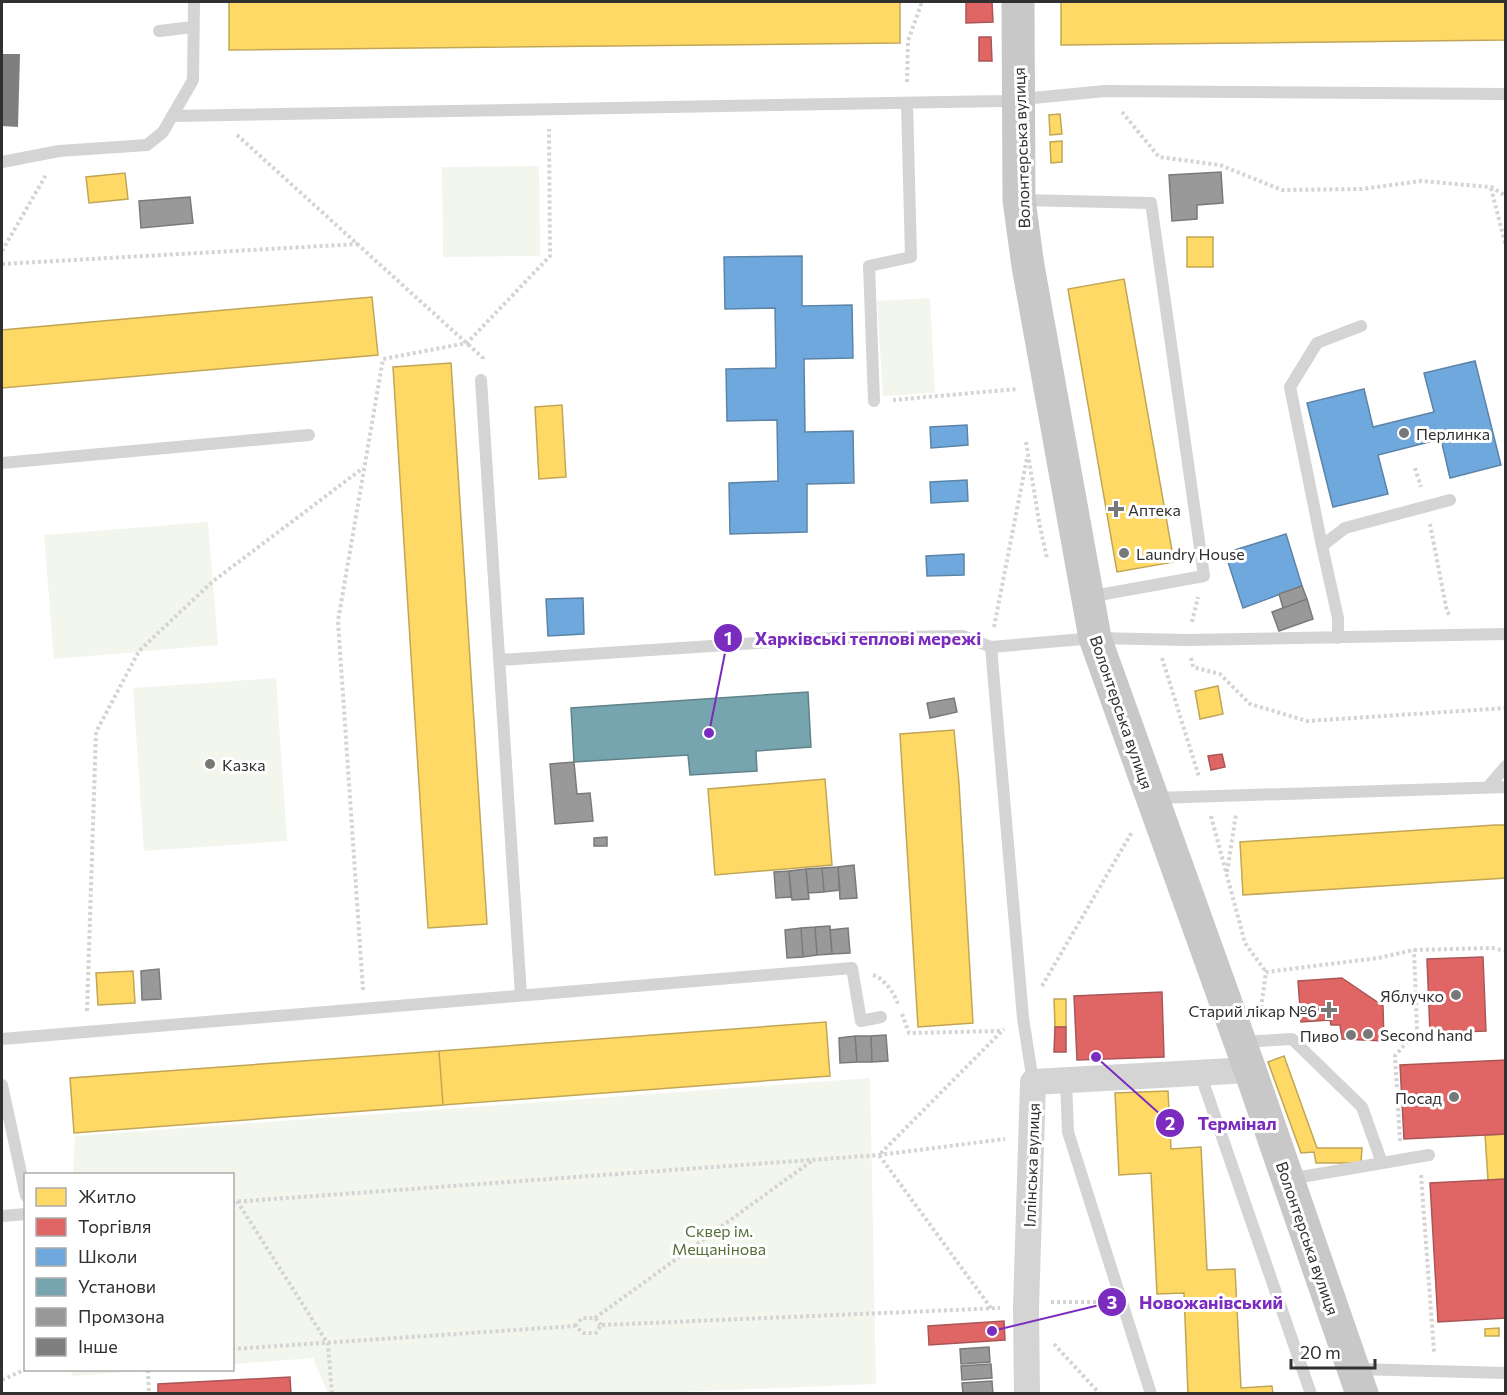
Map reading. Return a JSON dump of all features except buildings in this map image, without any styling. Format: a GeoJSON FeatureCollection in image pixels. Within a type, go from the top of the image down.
{"type":"FeatureCollection","features":[{"type":"Feature","properties":{"kind":"main road","name":"Волонтерська вулиця"},"geometry":{"type":"LineString","coordinates":[[1018,2],[1019,200],[1028,266],[1095,638],[1152,798],[1249,1044],[1288,1179],[1358,1381]]}},
{"type":"Feature","properties":{"kind":"street","name":"Іллінська вулиця"},"geometry":{"type":"LineString","coordinates":[[1027,1394],[1026,1308],[1033,1082],[1200,1073],[1249,1044]]}},
{"type":"Feature","properties":{"kind":"lane"},"geometry":{"type":"LineString","coordinates":[[2,162],[59,151],[147,145],[163,132],[193,80],[194,2]]}},
{"type":"Feature","properties":{"kind":"lane"},"geometry":{"type":"LineString","coordinates":[[159,31],[193,27]]}},
{"type":"Feature","properties":{"kind":"lane"},"geometry":{"type":"LineString","coordinates":[[172,116],[1017,101],[1105,92],[1506,94]]}},
{"type":"Feature","properties":{"kind":"lane"},"geometry":{"type":"LineString","coordinates":[[874,401],[870,266],[911,257],[907,103]]}},
{"type":"Feature","properties":{"kind":"lane"},"geometry":{"type":"LineString","coordinates":[[1019,200],[1151,203],[1204,576],[1087,597]]}},
{"type":"Feature","properties":{"kind":"lane"},"geometry":{"type":"LineString","coordinates":[[1338,638],[1338,618],[1290,387],[1317,343],[1361,326]]}},
{"type":"Feature","properties":{"kind":"lane"},"geometry":{"type":"LineString","coordinates":[[482,380],[521,995]]}},
{"type":"Feature","properties":{"kind":"lane"},"geometry":{"type":"LineString","coordinates":[[2,463],[309,435]]}},
{"type":"Feature","properties":{"kind":"lane"},"geometry":{"type":"LineString","coordinates":[[1322,546],[1345,528],[1450,500]]}},
{"type":"Feature","properties":{"kind":"lane"},"geometry":{"type":"LineString","coordinates":[[500,660],[833,638],[963,636],[991,647],[1095,638],[1187,640],[1506,634]]}},
{"type":"Feature","properties":{"kind":"lane"},"geometry":{"type":"LineString","coordinates":[[991,647],[1023,1018],[1033,1082]]}},
{"type":"Feature","properties":{"kind":"lane"},"geometry":{"type":"LineString","coordinates":[[1488,787],[1506,766]]}},
{"type":"Feature","properties":{"kind":"lane"},"geometry":{"type":"LineString","coordinates":[[1152,798],[1506,787]]}},
{"type":"Feature","properties":{"kind":"lane"},"geometry":{"type":"LineString","coordinates":[[2,1039],[852,968],[861,1021],[881,1017]]}},
{"type":"Feature","properties":{"kind":"lane"},"geometry":{"type":"LineString","coordinates":[[1249,1044],[1292,1039],[1362,1107],[1382,1163]]}},
{"type":"Feature","properties":{"kind":"lane"},"geometry":{"type":"LineString","coordinates":[[1200,1073],[1311,1394]]}},
{"type":"Feature","properties":{"kind":"lane"},"geometry":{"type":"LineString","coordinates":[[1066,1081],[1068,1132],[1151,1394]]}},
{"type":"Feature","properties":{"kind":"lane"},"geometry":{"type":"LineString","coordinates":[[2,1085],[24,1187]]}},
{"type":"Feature","properties":{"kind":"lane"},"geometry":{"type":"LineString","coordinates":[[1288,1179],[1429,1155]]}},
{"type":"Feature","properties":{"kind":"lane"},"geometry":{"type":"LineString","coordinates":[[2,1216],[24,1214]]}},
{"type":"Feature","properties":{"kind":"lane"},"geometry":{"type":"LineString","coordinates":[[1358,1381],[1506,1373]]}},
{"type":"Feature","properties":{"kind":"path"},"geometry":{"type":"LineString","coordinates":[[907,103],[908,41],[922,2]]}},
{"type":"Feature","properties":{"kind":"path"},"geometry":{"type":"LineString","coordinates":[[1105,92],[1159,157],[1220,165],[1282,190],[1362,189],[1422,181],[1491,187],[1506,196]]}},
{"type":"Feature","properties":{"kind":"path"},"geometry":{"type":"LineString","coordinates":[[364,1008],[338,621],[383,359],[467,343],[550,256],[549,110]]}},
{"type":"Feature","properties":{"kind":"path"},"geometry":{"type":"LineString","coordinates":[[217,116],[483,358],[482,380]]}},
{"type":"Feature","properties":{"kind":"path"},"geometry":{"type":"LineString","coordinates":[[2,251],[59,151]]}},
{"type":"Feature","properties":{"kind":"path"},"geometry":{"type":"LineString","coordinates":[[1491,187],[1506,248]]}},
{"type":"Feature","properties":{"kind":"path"},"geometry":{"type":"LineString","coordinates":[[2,264],[359,244]]}},
{"type":"Feature","properties":{"kind":"path"},"geometry":{"type":"LineString","coordinates":[[874,401],[1017,389]]}},
{"type":"Feature","properties":{"kind":"path"},"geometry":{"type":"LineString","coordinates":[[991,647],[1028,454]]}},
{"type":"Feature","properties":{"kind":"path"},"geometry":{"type":"LineString","coordinates":[[86,1032],[96,732],[139,651],[213,582],[364,467]]}},
{"type":"Feature","properties":{"kind":"path"},"geometry":{"type":"LineString","coordinates":[[1415,468],[1426,506],[1447,612],[1468,636]]}},
{"type":"Feature","properties":{"kind":"path"},"geometry":{"type":"LineString","coordinates":[[1204,576],[1187,640],[1193,667],[1220,674],[1250,704],[1307,721],[1506,708]]}},
{"type":"Feature","properties":{"kind":"path"},"geometry":{"type":"LineString","coordinates":[[1227,875],[1236,819],[1234,795]]}},
{"type":"Feature","properties":{"kind":"path"},"geometry":{"type":"LineString","coordinates":[[1249,1044],[1266,972],[1378,958],[1414,950],[1492,948],[1506,951]]}},
{"type":"Feature","properties":{"kind":"path"},"geometry":{"type":"LineString","coordinates":[[852,968],[877,976],[894,993],[909,1033],[1002,1031]]}},
{"type":"Feature","properties":{"kind":"path"},"geometry":{"type":"LineString","coordinates":[[332,1394],[328,1344],[235,1201],[879,1155],[1032,1135]]}},
{"type":"Feature","properties":{"kind":"path"},"geometry":{"type":"LineString","coordinates":[[879,1155],[991,1308]]}},
{"type":"Feature","properties":{"kind":"path"},"geometry":{"type":"LineString","coordinates":[[234,1349],[575,1326],[582,1318],[595,1318],[815,1159]]}},
{"type":"Feature","properties":{"kind":"path"},"geometry":{"type":"LineString","coordinates":[[595,1318],[601,1324],[1026,1308],[1042,1302],[1122,1302]]}},
{"type":"Feature","properties":{"kind":"path"},"geometry":{"type":"LineString","coordinates":[[1026,1308],[1039,1328],[1100,1394]]}},
{"type":"Feature","properties":{"kind":"path"},"geometry":{"type":"LineString","coordinates":[[575,1326],[583,1333],[596,1333],[601,1324]]}},
{"type":"Feature","properties":{"kind":"path"},"geometry":{"type":"LineString","coordinates":[[2,1380],[24,1370]]}},
{"type":"Feature","properties":{"kind":"path"},"geometry":{"type":"LineString","coordinates":[[148,1371],[149,1394]]}},
{"type":"Feature","properties":{"kind":"green space"},"geometry":{"type":"Polygon","coordinates":[[[539,166],[540,256],[443,257],[442,167],[539,166]]]}},
{"type":"Feature","properties":{"kind":"green space"},"geometry":{"type":"Polygon","coordinates":[[[930,298],[935,393],[883,396],[877,301],[930,298]]]}},
{"type":"Feature","properties":{"kind":"green space"},"geometry":{"type":"Polygon","coordinates":[[[208,522],[218,645],[54,659],[44,535],[208,522]]]}},
{"type":"Feature","properties":{"kind":"green space","name":"Казка"},"geometry":{"type":"Polygon","coordinates":[[[276,678],[287,841],[144,851],[133,688],[276,678]]]}},
{"type":"Feature","properties":{"kind":"green space","name":"Сквер ім. Мещанінова"},"geometry":{"type":"Polygon","coordinates":[[[870,1078],[876,1384],[632,1394],[328,1393],[313,1358],[234,1364],[234,1173],[73,1173],[75,1136],[870,1078]]]}},
{"type":"Feature","properties":{"kind":"green space"},"geometry":{"type":"Polygon","coordinates":[[[71,1371],[141,1371],[72,1376],[71,1371]]]}},
{"type":"Feature","properties":{"kind":"place","name":"Перлинка"},"geometry":{"type":"Point","coordinates":[1404,433]}},
{"type":"Feature","properties":{"kind":"place","name":"Аптека"},"geometry":{"type":"Point","coordinates":[1116,509]}},
{"type":"Feature","properties":{"kind":"place","name":"Laundry House"},"geometry":{"type":"Point","coordinates":[1124,553]}},
{"type":"Feature","properties":{"kind":"place","name":"Харківські теплові мережі"},"geometry":{"type":"Point","coordinates":[709,733]}},
{"type":"Feature","properties":{"kind":"place","name":"Казка"},"geometry":{"type":"Point","coordinates":[210,764]}},
{"type":"Feature","properties":{"kind":"place","name":"Яблучко"},"geometry":{"type":"Point","coordinates":[1456,995]}},
{"type":"Feature","properties":{"kind":"place","name":"Старий лікар №6"},"geometry":{"type":"Point","coordinates":[1329,1010]}},
{"type":"Feature","properties":{"kind":"place","name":"Second hand"},"geometry":{"type":"Point","coordinates":[1368,1034]}},
{"type":"Feature","properties":{"kind":"place","name":"Пиво"},"geometry":{"type":"Point","coordinates":[1351,1035]}},
{"type":"Feature","properties":{"kind":"place","name":"Термінал"},"geometry":{"type":"Point","coordinates":[1096,1057]}},
{"type":"Feature","properties":{"kind":"place","name":"Посад"},"geometry":{"type":"Point","coordinates":[1454,1097]}},
{"type":"Feature","properties":{"kind":"place","name":"Новожанівський"},"geometry":{"type":"Point","coordinates":[992,1331]}}]}
